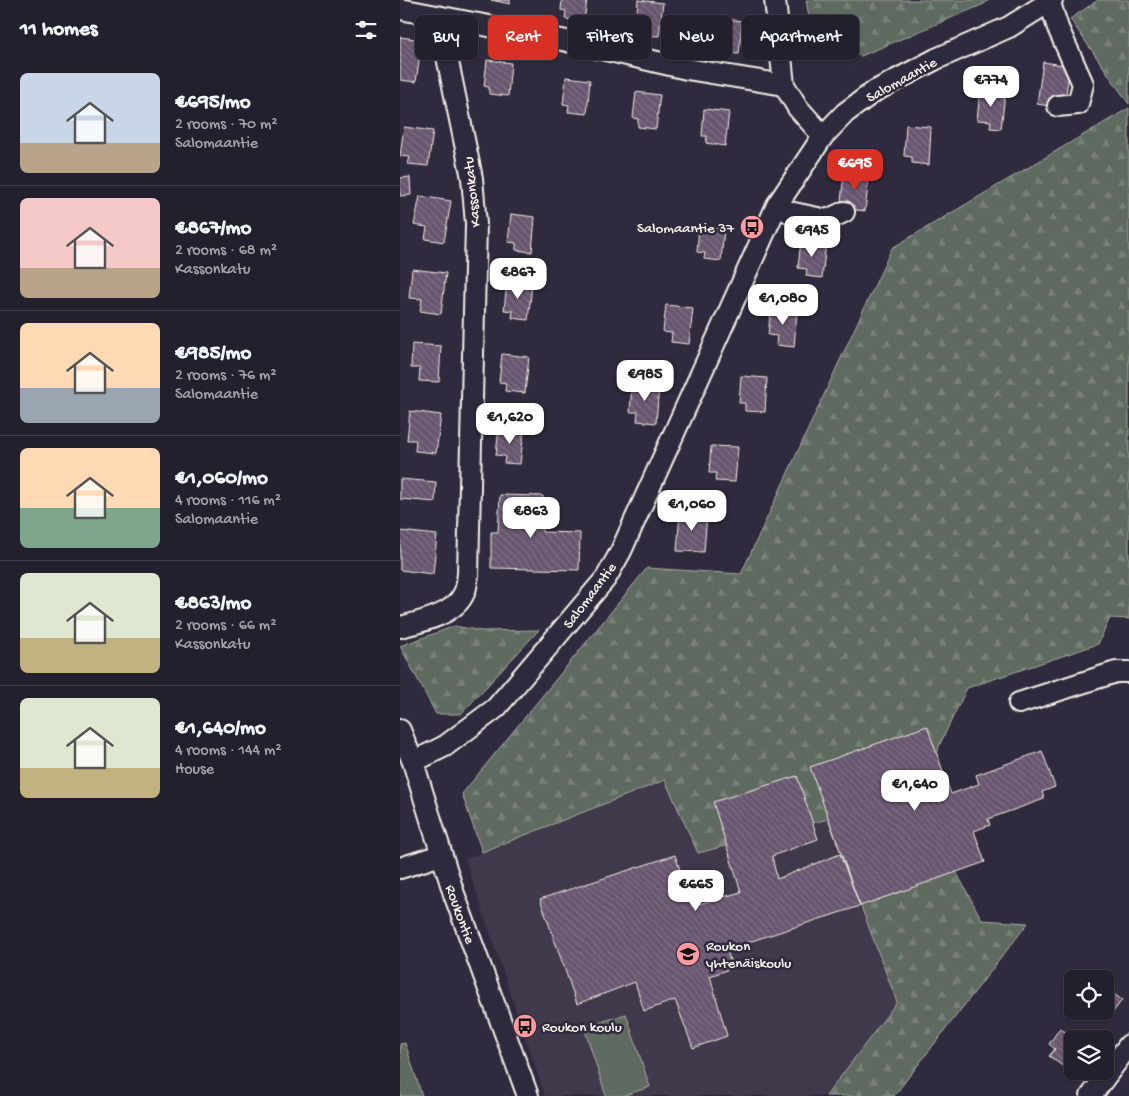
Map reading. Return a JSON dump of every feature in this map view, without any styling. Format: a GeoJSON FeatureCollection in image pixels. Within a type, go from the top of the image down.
{"type":"FeatureCollection","features":[{"type":"Feature","properties":{"kind":"street"},"geometry":{"type":"LineString","coordinates":[[775,0],[784,85],[798,108],[823,136]]}},
{"type":"Feature","properties":{"kind":"street"},"geometry":{"type":"LineString","coordinates":[[1051,1],[1058,28],[1083,84],[1078,104],[1058,106]]}},
{"type":"Feature","properties":{"kind":"street","name":"Salomaantie"},"geometry":{"type":"LineString","coordinates":[[413,762],[445,746],[496,708],[606,578],[621,551],[777,205],[823,136],[846,113],[875,90],[936,59],[1010,27],[1051,1]]}},
{"type":"Feature","properties":{"kind":"street"},"geometry":{"type":"LineString","coordinates":[[400,9],[426,15]]}},
{"type":"Feature","properties":{"kind":"street"},"geometry":{"type":"LineString","coordinates":[[478,25],[567,41],[687,69],[784,85]]}},
{"type":"Feature","properties":{"kind":"street","name":"Kassonkatu"},"geometry":{"type":"LineString","coordinates":[[400,627],[427,620],[450,609],[464,595],[468,574],[476,224],[472,178],[448,60]]}},
{"type":"Feature","properties":{"kind":"street"},"geometry":{"type":"LineString","coordinates":[[777,205],[790,212],[827,220],[844,212]]}},
{"type":"Feature","properties":{"kind":"street"},"geometry":{"type":"LineString","coordinates":[[1019,703],[1116,672],[1129,672]]}},
{"type":"Feature","properties":{"kind":"street","name":"Roukontie"},"geometry":{"type":"LineString","coordinates":[[400,730],[413,762],[441,855],[528,1096]]}},
{"type":"Feature","properties":{"kind":"street"},"geometry":{"type":"LineString","coordinates":[[400,868],[441,855]]}},
{"type":"Feature","properties":{"kind":"street"},"geometry":{"type":"LineString","coordinates":[[1091,1096],[1129,1046]]}},
{"type":"Feature","properties":{"kind":"shaded area","name":"Roukon yhtenäiskoulu"},"geometry":{"type":"Polygon","coordinates":[[[665,780],[821,798],[832,833],[897,1002],[826,1096],[545,1096],[465,859],[665,780]]]}},
{"type":"Feature","properties":{"kind":"green space"},"geometry":{"type":"Polygon","coordinates":[[[806,0],[989,0],[984,4],[861,56],[859,55],[859,15],[809,15],[806,0]]]}},
{"type":"Feature","properties":{"kind":"green space"},"geometry":{"type":"Polygon","coordinates":[[[1098,0],[1129,0],[1129,104],[1070,19],[1098,0]]]}},
{"type":"Feature","properties":{"kind":"green space"},"geometry":{"type":"Polygon","coordinates":[[[1129,108],[1129,619],[1110,618],[1098,644],[967,688],[939,746],[925,814],[982,920],[1028,923],[894,1096],[826,1096],[897,1002],[828,819],[698,853],[665,780],[482,852],[462,794],[647,568],[741,574],[892,248],[1129,108]]]}},
{"type":"Feature","properties":{"kind":"green space"},"geometry":{"type":"Polygon","coordinates":[[[455,626],[481,631],[539,630],[461,714],[436,714],[400,646],[455,626]]]}},
{"type":"Feature","properties":{"kind":"green space"},"geometry":{"type":"Polygon","coordinates":[[[626,1014],[650,1087],[622,1096],[606,1096],[584,1027],[626,1014]]]}},
{"type":"Feature","properties":{"kind":"green space"},"geometry":{"type":"Polygon","coordinates":[[[405,1043],[422,1096],[400,1096],[400,1044],[405,1043]]]}},
{"type":"Feature","properties":{"kind":"building"},"geometry":{"type":"Polygon","coordinates":[[[491,0],[510,0],[510,4],[491,0]]]}},
{"type":"Feature","properties":{"kind":"building"},"geometry":{"type":"Polygon","coordinates":[[[562,0],[587,0],[585,15],[568,15],[568,19],[565,19],[566,11],[561,10],[562,0]]]}},
{"type":"Feature","properties":{"kind":"building"},"geometry":{"type":"Polygon","coordinates":[[[638,0],[663,3],[659,36],[651,36],[651,15],[637,15],[638,0]]]}},
{"type":"Feature","properties":{"kind":"building"},"geometry":{"type":"Polygon","coordinates":[[[732,20],[742,21],[739,54],[732,54],[732,20]]]}},
{"type":"Feature","properties":{"kind":"building"},"geometry":{"type":"Polygon","coordinates":[[[400,37],[415,39],[415,60],[419,60],[416,82],[400,80],[400,37]]]}},
{"type":"Feature","properties":{"kind":"building"},"geometry":{"type":"Polygon","coordinates":[[[487,60],[511,63],[508,96],[489,94],[489,87],[484,86],[487,60]]]}},
{"type":"Feature","properties":{"kind":"building"},"geometry":{"type":"Polygon","coordinates":[[[1043,62],[1070,66],[1065,101],[1049,98],[1049,106],[1037,104],[1043,62]]]}},
{"type":"Feature","properties":{"kind":"building"},"geometry":{"type":"Polygon","coordinates":[[[566,77],[590,80],[587,114],[568,112],[569,105],[563,104],[566,77]]]}},
{"type":"Feature","properties":{"kind":"building"},"geometry":{"type":"Polygon","coordinates":[[[980,91],[1005,93],[1001,129],[990,128],[991,121],[977,120],[980,91]]]}},
{"type":"Feature","properties":{"kind":"building"},"geometry":{"type":"Polygon","coordinates":[[[636,92],[660,95],[656,129],[638,127],[638,119],[633,118],[636,92]]]}},
{"type":"Feature","properties":{"kind":"building"},"geometry":{"type":"Polygon","coordinates":[[[704,109],[729,112],[725,146],[706,143],[707,136],[702,136],[704,109]]]}},
{"type":"Feature","properties":{"kind":"building"},"geometry":{"type":"Polygon","coordinates":[[[906,125],[931,127],[929,165],[912,163],[912,157],[904,156],[906,125]]]}},
{"type":"Feature","properties":{"kind":"building"},"geometry":{"type":"Polygon","coordinates":[[[404,127],[433,131],[428,166],[408,164],[410,157],[400,156],[404,127]]]}},
{"type":"Feature","properties":{"kind":"building"},"geometry":{"type":"Polygon","coordinates":[[[844,174],[869,177],[865,211],[849,209],[850,202],[841,201],[844,174]]]}},
{"type":"Feature","properties":{"kind":"building"},"geometry":{"type":"Polygon","coordinates":[[[410,177],[411,195],[400,196],[400,178],[410,177]]]}},
{"type":"Feature","properties":{"kind":"building"},"geometry":{"type":"Polygon","coordinates":[[[420,196],[451,201],[444,242],[425,239],[427,227],[414,225],[420,196]]]}},
{"type":"Feature","properties":{"kind":"building"},"geometry":{"type":"Polygon","coordinates":[[[511,214],[535,217],[532,252],[516,250],[516,243],[508,242],[511,214]]]}},
{"type":"Feature","properties":{"kind":"building"},"geometry":{"type":"Polygon","coordinates":[[[699,227],[724,229],[721,261],[704,259],[705,253],[697,252],[699,227]]]}},
{"type":"Feature","properties":{"kind":"building"},"geometry":{"type":"Polygon","coordinates":[[[801,240],[826,243],[822,278],[806,276],[807,269],[798,268],[801,240]]]}},
{"type":"Feature","properties":{"kind":"building"},"geometry":{"type":"Polygon","coordinates":[[[412,269],[446,273],[441,314],[420,311],[422,299],[409,298],[412,269]]]}},
{"type":"Feature","properties":{"kind":"building"},"geometry":{"type":"Polygon","coordinates":[[[507,283],[532,285],[528,320],[512,318],[513,311],[504,310],[507,283]]]}},
{"type":"Feature","properties":{"kind":"building"},"geometry":{"type":"Polygon","coordinates":[[[666,305],[693,308],[689,344],[671,342],[672,333],[663,332],[666,305]]]}},
{"type":"Feature","properties":{"kind":"building"},"geometry":{"type":"Polygon","coordinates":[[[771,308],[797,311],[794,347],[776,345],[777,336],[768,335],[771,308]]]}},
{"type":"Feature","properties":{"kind":"building"},"geometry":{"type":"Polygon","coordinates":[[[412,344],[441,346],[439,382],[419,381],[420,368],[411,368],[412,344]]]}},
{"type":"Feature","properties":{"kind":"building"},"geometry":{"type":"Polygon","coordinates":[[[502,354],[529,357],[525,393],[505,391],[506,383],[499,382],[502,354]]]}},
{"type":"Feature","properties":{"kind":"building"},"geometry":{"type":"Polygon","coordinates":[[[741,376],[767,378],[765,412],[745,411],[745,403],[739,403],[741,376]]]}},
{"type":"Feature","properties":{"kind":"building"},"geometry":{"type":"Polygon","coordinates":[[[632,384],[659,386],[656,423],[637,421],[638,412],[630,412],[632,384]]]}},
{"type":"Feature","properties":{"kind":"building"},"geometry":{"type":"Polygon","coordinates":[[[410,411],[441,415],[436,453],[415,451],[416,440],[407,440],[410,411]]]}},
{"type":"Feature","properties":{"kind":"building"},"geometry":{"type":"Polygon","coordinates":[[[499,427],[524,430],[520,464],[504,463],[505,456],[496,455],[499,427]]]}},
{"type":"Feature","properties":{"kind":"building"},"geometry":{"type":"Polygon","coordinates":[[[711,446],[738,447],[735,482],[715,481],[716,473],[709,473],[711,446]]]}},
{"type":"Feature","properties":{"kind":"building"},"geometry":{"type":"Polygon","coordinates":[[[400,479],[436,482],[435,502],[400,499],[400,479]]]}},
{"type":"Feature","properties":{"kind":"building"},"geometry":{"type":"Polygon","coordinates":[[[500,495],[543,496],[542,532],[580,533],[579,570],[491,568],[491,532],[498,532],[500,495]]]}},
{"type":"Feature","properties":{"kind":"building"},"geometry":{"type":"Polygon","coordinates":[[[680,513],[707,514],[704,552],[677,551],[680,513]]]}},
{"type":"Feature","properties":{"kind":"building"},"geometry":{"type":"Polygon","coordinates":[[[400,531],[437,535],[433,574],[400,570],[400,531]]]}},
{"type":"Feature","properties":{"kind":"building"},"geometry":{"type":"Polygon","coordinates":[[[927,726],[951,794],[979,784],[976,775],[1042,751],[1055,787],[1042,792],[1044,799],[988,819],[990,825],[974,831],[985,862],[860,906],[810,767],[927,726]]]}},
{"type":"Feature","properties":{"kind":"building"},"geometry":{"type":"Polygon","coordinates":[[[797,776],[818,839],[772,856],[777,879],[840,854],[860,906],[727,949],[732,968],[710,976],[727,1036],[693,1048],[675,1000],[644,1011],[635,982],[577,1004],[540,899],[675,855],[692,906],[741,892],[713,802],[797,776]]]}},
{"type":"Feature","properties":{"kind":"building"},"geometry":{"type":"Polygon","coordinates":[[[1114,994],[1122,1000],[1114,1011],[1114,994]]]}},
{"type":"Feature","properties":{"kind":"building"},"geometry":{"type":"Polygon","coordinates":[[[1060,1028],[1064,1031],[1064,1067],[1049,1056],[1055,1049],[1049,1044],[1060,1028]]]}},
{"type":"Feature","properties":{"kind":"place","name":"Salomaantie 37"},"geometry":{"type":"Point","coordinates":[752,227]}},
{"type":"Feature","properties":{"kind":"place","name":"Roukon yhtenäiskoulu"},"geometry":{"type":"Point","coordinates":[688,954]}},
{"type":"Feature","properties":{"kind":"place","name":"Roukon koulu"},"geometry":{"type":"Point","coordinates":[525,1026]}}]}
